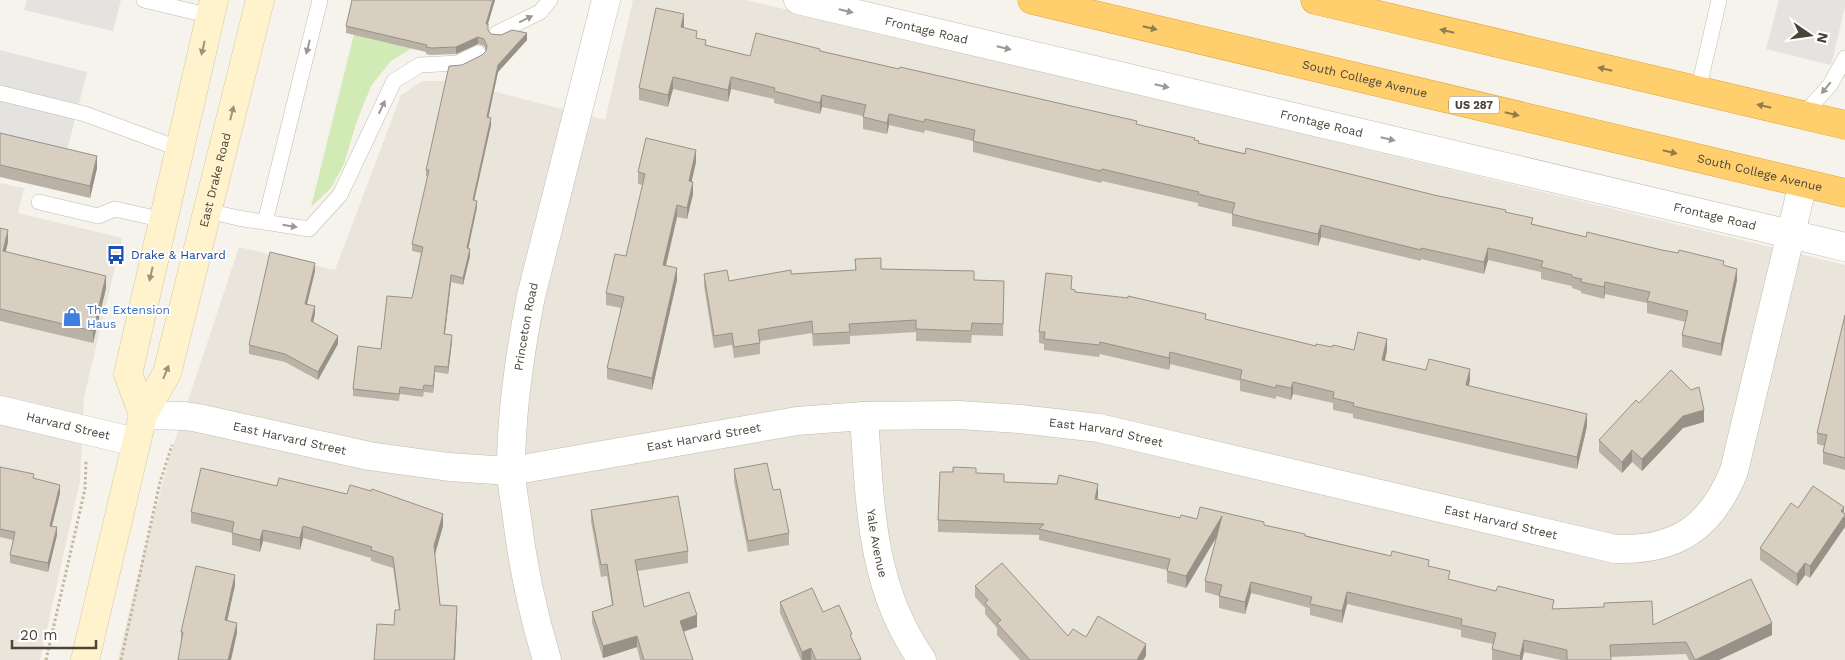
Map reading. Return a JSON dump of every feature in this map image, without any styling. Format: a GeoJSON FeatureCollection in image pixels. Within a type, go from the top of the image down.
{"type":"FeatureCollection","features":[{"type":"Feature","properties":{"kind":"highway","name":"South College Avenue"},"geometry":{"type":"LineString","coordinates":[[1032,0],[1104,8],[1845,193]]}},
{"type":"Feature","properties":{"kind":"highway"},"geometry":{"type":"LineString","coordinates":[[1315,0],[1845,125]]}},
{"type":"Feature","properties":{"kind":"main road","name":"East Drake Road"},"geometry":{"type":"LineString","coordinates":[[85,660],[143,415],[167,373],[260,0]]}},
{"type":"Feature","properties":{"kind":"main road"},"geometry":{"type":"LineString","coordinates":[[143,415],[128,374],[213,8]]}},
{"type":"Feature","properties":{"kind":"street","name":"Princeton Road"},"geometry":{"type":"LineString","coordinates":[[547,660],[535,620],[520,549],[511,471],[512,439],[522,343],[531,296],[606,0]]}},
{"type":"Feature","properties":{"kind":"street","name":"Frontage Road"},"geometry":{"type":"LineString","coordinates":[[798,0],[1845,247]]}},
{"type":"Feature","properties":{"kind":"street","name":"East Harvard Street"},"geometry":{"type":"LineString","coordinates":[[143,415],[198,418],[368,456],[449,467],[511,471],[797,421],[864,416],[960,415],[1020,418],[1099,428],[1615,549],[1638,550],[1666,544],[1691,531],[1713,512],[1725,492],[1734,471],[1803,183]]}},
{"type":"Feature","properties":{"kind":"street","name":"Harvard Street"},"geometry":{"type":"LineString","coordinates":[[0,410],[136,442]]}},
{"type":"Feature","properties":{"kind":"street","name":"Yale Avenue"},"geometry":{"type":"LineString","coordinates":[[864,416],[872,525],[880,569],[900,622],[922,660]]}},
{"type":"Feature","properties":{"kind":"lane"},"geometry":{"type":"LineString","coordinates":[[144,0],[213,8]]}},
{"type":"Feature","properties":{"kind":"lane"},"geometry":{"type":"LineString","coordinates":[[265,222],[320,0]]}},
{"type":"Feature","properties":{"kind":"lane"},"geometry":{"type":"LineString","coordinates":[[497,33],[540,12],[550,0]]}},
{"type":"Feature","properties":{"kind":"lane"},"geometry":{"type":"LineString","coordinates":[[1698,91],[1719,0]]}},
{"type":"Feature","properties":{"kind":"lane"},"geometry":{"type":"LineString","coordinates":[[208,211],[309,229],[340,195],[394,81],[420,64],[458,63],[478,53]]}},
{"type":"Feature","properties":{"kind":"lane"},"geometry":{"type":"LineString","coordinates":[[1803,115],[1830,84],[1845,58]]}},
{"type":"Feature","properties":{"kind":"lane"},"geometry":{"type":"LineString","coordinates":[[0,93],[85,114],[180,149]]}},
{"type":"Feature","properties":{"kind":"lane"},"geometry":{"type":"LineString","coordinates":[[39,202],[98,216],[115,209],[164,220]]}},
{"type":"Feature","properties":{"kind":"path"},"geometry":{"type":"LineString","coordinates":[[121,660],[160,482],[170,446],[175,443]]}},
{"type":"Feature","properties":{"kind":"path"},"geometry":{"type":"LineString","coordinates":[[46,660],[85,489],[86,462]]}},
{"type":"Feature","properties":{"kind":"shaded area"},"geometry":{"type":"Polygon","coordinates":[[[27,0],[121,0],[113,31],[24,10],[27,0]]]}},
{"type":"Feature","properties":{"kind":"shaded area"},"geometry":{"type":"Polygon","coordinates":[[[633,0],[746,0],[1845,265],[1845,660],[118,660],[141,563],[170,455],[239,247],[335,270],[401,95],[422,81],[454,81],[605,120],[633,0]]]}},
{"type":"Feature","properties":{"kind":"shaded area"},"geometry":{"type":"Polygon","coordinates":[[[1779,0],[1845,0],[1831,65],[1766,49],[1779,0]]]}},
{"type":"Feature","properties":{"kind":"shaded area"},"geometry":{"type":"Polygon","coordinates":[[[0,50],[87,72],[67,151],[0,136],[0,50]]]}},
{"type":"Feature","properties":{"kind":"shaded area"},"geometry":{"type":"Polygon","coordinates":[[[0,183],[24,188],[18,213],[122,238],[84,397],[80,481],[40,660],[0,660],[0,183]]]}},
{"type":"Feature","properties":{"kind":"green space"},"geometry":{"type":"Polygon","coordinates":[[[354,34],[412,48],[391,61],[371,86],[357,121],[344,164],[331,188],[311,207],[354,34]]]}},
{"type":"Feature","properties":{"kind":"building"},"geometry":{"type":"Polygon","coordinates":[[[352,0],[493,0],[486,24],[488,24],[488,30],[491,34],[501,35],[512,30],[527,33],[498,65],[487,117],[491,118],[473,200],[477,201],[467,248],[470,249],[463,278],[451,275],[444,334],[452,335],[448,367],[435,366],[433,386],[424,385],[423,390],[400,387],[399,394],[353,389],[358,346],[381,349],[387,296],[412,298],[423,247],[412,244],[429,170],[426,170],[449,66],[462,65],[482,55],[486,51],[487,46],[484,39],[478,37],[456,47],[431,48],[426,47],[427,45],[346,26],[352,0]]]}},
{"type":"Feature","properties":{"kind":"building"},"geometry":{"type":"Polygon","coordinates":[[[656,8],[684,14],[681,27],[697,31],[696,38],[706,40],[705,45],[750,56],[756,33],[820,49],[820,51],[899,69],[900,67],[1137,121],[1136,124],[1195,138],[1194,140],[1199,141],[1198,143],[1245,154],[1246,148],[1434,195],[1506,210],[1505,212],[1533,218],[1531,224],[1586,237],[1587,232],[1662,250],[1678,253],[1679,250],[1724,261],[1723,265],[1737,269],[1721,344],[1682,335],[1688,311],[1647,301],[1650,292],[1605,282],[1604,287],[1581,282],[1582,279],[1572,277],[1572,275],[1541,267],[1543,261],[1488,248],[1484,262],[1421,248],[1421,250],[1321,225],[1318,234],[1255,220],[1232,214],[1235,203],[1198,194],[1199,192],[973,141],[975,130],[925,119],[924,122],[889,114],[887,123],[863,117],[866,105],[822,95],[820,103],[774,91],[775,88],[731,77],[728,90],[673,77],[668,95],[639,88],[656,8]]]}},
{"type":"Feature","properties":{"kind":"building"},"geometry":{"type":"Polygon","coordinates":[[[0,133],[97,156],[90,186],[0,165],[0,133]]]}},
{"type":"Feature","properties":{"kind":"building"},"geometry":{"type":"Polygon","coordinates":[[[646,138],[696,150],[689,181],[693,182],[687,208],[677,205],[663,265],[677,268],[652,378],[607,368],[624,297],[606,293],[615,254],[626,256],[645,174],[638,172],[646,138]]]}},
{"type":"Feature","properties":{"kind":"building"},"geometry":{"type":"Polygon","coordinates":[[[0,228],[8,230],[3,251],[106,276],[93,331],[0,309],[0,228]]]}},
{"type":"Feature","properties":{"kind":"building"},"geometry":{"type":"Polygon","coordinates":[[[270,252],[315,263],[305,304],[315,306],[311,321],[338,336],[318,372],[285,354],[249,345],[270,252]]]}},
{"type":"Feature","properties":{"kind":"building"},"geometry":{"type":"Polygon","coordinates":[[[881,258],[881,269],[974,271],[974,280],[1004,281],[1003,324],[972,323],[971,331],[916,329],[916,320],[849,324],[850,332],[813,334],[812,321],[758,330],[760,343],[734,347],[732,333],[714,336],[704,274],[727,270],[729,281],[791,270],[791,274],[856,270],[855,259],[881,258]]]}},
{"type":"Feature","properties":{"kind":"building"},"geometry":{"type":"Polygon","coordinates":[[[1046,273],[1072,276],[1071,289],[1075,290],[1075,292],[1128,298],[1128,296],[1206,314],[1205,319],[1316,346],[1316,344],[1332,347],[1333,345],[1354,350],[1358,332],[1387,339],[1382,360],[1426,370],[1429,359],[1470,369],[1466,385],[1587,414],[1577,457],[1353,406],[1354,403],[1333,398],[1334,392],[1293,382],[1291,388],[1276,385],[1276,388],[1240,379],[1242,370],[1170,352],[1169,358],[1100,342],[1099,345],[1044,339],[1045,332],[1039,332],[1046,273]]]}},
{"type":"Feature","properties":{"kind":"building"},"geometry":{"type":"Polygon","coordinates":[[[1845,315],[1845,458],[1823,452],[1827,435],[1817,433],[1845,315]]]}},
{"type":"Feature","properties":{"kind":"building"},"geometry":{"type":"Polygon","coordinates":[[[1671,370],[1691,390],[1699,387],[1704,410],[1683,416],[1642,459],[1632,450],[1622,462],[1599,440],[1636,400],[1639,403],[1671,370]]]}},
{"type":"Feature","properties":{"kind":"building"},"geometry":{"type":"Polygon","coordinates":[[[767,463],[773,490],[780,489],[789,533],[748,541],[734,469],[767,463]]]}},
{"type":"Feature","properties":{"kind":"building"},"geometry":{"type":"Polygon","coordinates":[[[0,467],[34,474],[33,478],[60,485],[50,526],[57,527],[48,563],[10,555],[15,532],[0,529],[0,467]]]}},
{"type":"Feature","properties":{"kind":"building"},"geometry":{"type":"Polygon","coordinates":[[[953,467],[976,468],[976,473],[1004,474],[1004,482],[1057,484],[1059,475],[1098,484],[1095,499],[1180,518],[1181,515],[1197,519],[1200,507],[1264,522],[1264,525],[1305,534],[1305,536],[1391,556],[1392,551],[1429,560],[1428,566],[1450,571],[1448,579],[1496,591],[1498,586],[1554,600],[1552,609],[1604,607],[1604,603],[1652,601],[1653,625],[1751,579],[1772,623],[1695,660],[1686,642],[1610,645],[1611,660],[1567,660],[1567,650],[1524,640],[1520,656],[1492,649],[1496,633],[1461,625],[1462,619],[1347,592],[1342,611],[1310,604],[1312,597],[1251,582],[1245,602],[1219,596],[1222,585],[1205,581],[1222,516],[1186,576],[1167,571],[1170,559],[1039,529],[1044,524],[938,520],[940,472],[953,472],[953,467]]]}},
{"type":"Feature","properties":{"kind":"building"},"geometry":{"type":"Polygon","coordinates":[[[201,468],[277,486],[279,478],[347,494],[350,485],[371,491],[372,489],[443,514],[434,546],[440,605],[457,606],[454,660],[374,660],[377,624],[394,625],[395,610],[400,610],[393,557],[371,550],[372,547],[303,526],[300,538],[263,530],[260,540],[232,533],[234,522],[191,512],[201,468]]]}},
{"type":"Feature","properties":{"kind":"building"},"geometry":{"type":"Polygon","coordinates":[[[1813,486],[1844,507],[1841,511],[1845,515],[1810,566],[1805,563],[1797,574],[1760,548],[1791,503],[1798,508],[1813,486]]]}},
{"type":"Feature","properties":{"kind":"building"},"geometry":{"type":"Polygon","coordinates":[[[678,496],[688,551],[635,560],[644,607],[689,592],[697,615],[680,621],[693,660],[644,660],[637,636],[603,646],[592,612],[613,605],[607,564],[601,565],[591,510],[678,496]]]}},
{"type":"Feature","properties":{"kind":"building"},"geometry":{"type":"Polygon","coordinates":[[[1002,563],[1068,636],[1073,629],[1086,637],[1098,616],[1146,644],[1137,660],[1030,660],[997,623],[1001,620],[985,603],[988,600],[975,586],[1002,563]]]}},
{"type":"Feature","properties":{"kind":"building"},"geometry":{"type":"Polygon","coordinates":[[[196,566],[235,575],[225,620],[237,623],[228,660],[178,660],[183,632],[181,632],[196,566]]]}},
{"type":"Feature","properties":{"kind":"building"},"geometry":{"type":"Polygon","coordinates":[[[812,588],[823,612],[839,605],[861,659],[816,660],[811,648],[802,652],[780,602],[812,588]]]}},
{"type":"Feature","properties":{"kind":"place","name":"Drake & Harvard"},"geometry":{"type":"Point","coordinates":[116,255]}},
{"type":"Feature","properties":{"kind":"place","name":"The Extension Haus"},"geometry":{"type":"Point","coordinates":[72,317]}}]}
